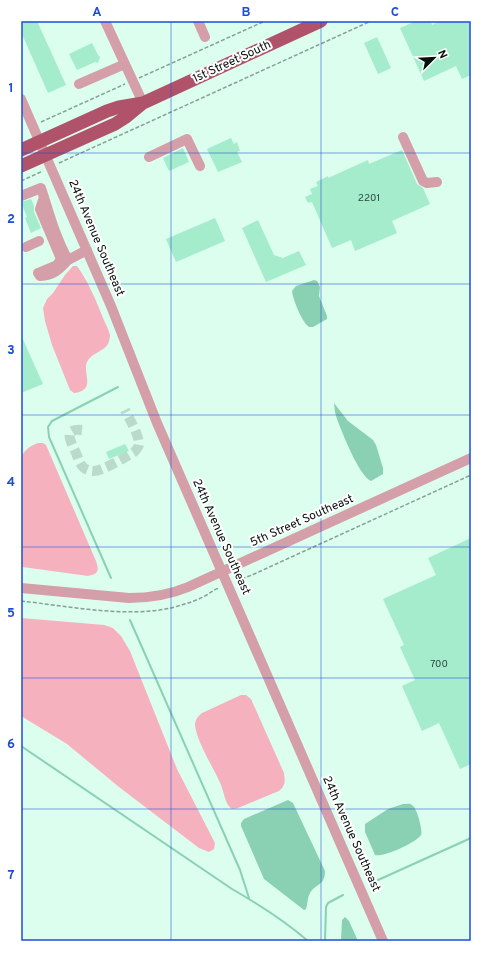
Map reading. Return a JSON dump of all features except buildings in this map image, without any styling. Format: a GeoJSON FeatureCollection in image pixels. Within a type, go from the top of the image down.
{"type":"FeatureCollection","features":[{"type":"Feature","properties":{"kind":"main road","name":"1st Street South"},"geometry":{"type":"LineString","coordinates":[[21,150],[107,111],[143,102],[321,21]]}},
{"type":"Feature","properties":{"kind":"main road","name":"1st Street South"},"geometry":{"type":"LineString","coordinates":[[21,166],[115,124],[126,117],[143,102]]}},
{"type":"Feature","properties":{"kind":"street"},"geometry":{"type":"LineString","coordinates":[[105,21],[143,102]]}},
{"type":"Feature","properties":{"kind":"street"},"geometry":{"type":"LineString","coordinates":[[198,21],[205,37]]}},
{"type":"Feature","properties":{"kind":"street"},"geometry":{"type":"LineString","coordinates":[[79,84],[125,64]]}},
{"type":"Feature","properties":{"kind":"street","name":"24th Avenue Southeast"},"geometry":{"type":"LineString","coordinates":[[21,99],[117,320],[157,423],[384,941]]}},
{"type":"Feature","properties":{"kind":"street"},"geometry":{"type":"LineString","coordinates":[[403,137],[423,181],[427,183],[437,182]]}},
{"type":"Feature","properties":{"kind":"street"},"geometry":{"type":"LineString","coordinates":[[149,157],[187,139],[200,166]]}},
{"type":"Feature","properties":{"kind":"street"},"geometry":{"type":"LineString","coordinates":[[21,196],[41,188],[46,208],[60,246],[68,260]]}},
{"type":"Feature","properties":{"kind":"street"},"geometry":{"type":"LineString","coordinates":[[44,197],[40,209],[61,259],[52,270]]}},
{"type":"Feature","properties":{"kind":"street"},"geometry":{"type":"LineString","coordinates":[[26,247],[39,241]]}},
{"type":"Feature","properties":{"kind":"street"},"geometry":{"type":"LineString","coordinates":[[38,273],[52,270],[87,250]]}},
{"type":"Feature","properties":{"kind":"street","name":"5th Street Southeast"},"geometry":{"type":"LineString","coordinates":[[21,588],[118,598],[146,598],[179,591],[471,458]]}},
{"type":"Feature","properties":{"kind":"path"},"geometry":{"type":"LineString","coordinates":[[33,126],[265,21]]}},
{"type":"Feature","properties":{"kind":"path"},"geometry":{"type":"LineString","coordinates":[[21,181],[370,21]]}},
{"type":"Feature","properties":{"kind":"shaded area"},"geometry":{"type":"Polygon","coordinates":[[[73,266],[77,266],[88,284],[98,304],[110,335],[109,342],[106,347],[91,357],[87,362],[87,385],[81,391],[74,393],[70,390],[52,345],[43,308],[47,299],[73,266]]]}},
{"type":"Feature","properties":{"kind":"shaded area"},"geometry":{"type":"Polygon","coordinates":[[[314,280],[317,281],[320,287],[319,296],[327,319],[313,327],[309,327],[298,310],[292,291],[296,286],[314,280]]]}},
{"type":"Feature","properties":{"kind":"shaded area"},"geometry":{"type":"Polygon","coordinates":[[[334,403],[348,421],[373,440],[376,445],[383,468],[383,474],[371,481],[361,471],[351,453],[337,419],[334,403]]]}},
{"type":"Feature","properties":{"kind":"shaded area"},"geometry":{"type":"Polygon","coordinates":[[[38,443],[43,443],[46,445],[96,561],[98,569],[94,574],[88,576],[22,567],[21,565],[21,460],[27,449],[38,443]]]}},
{"type":"Feature","properties":{"kind":"shaded area"},"geometry":{"type":"Polygon","coordinates":[[[21,618],[104,625],[113,628],[121,636],[130,651],[177,769],[215,843],[214,849],[209,852],[199,848],[119,787],[67,744],[21,716],[21,618]]]}},
{"type":"Feature","properties":{"kind":"shaded area"},"geometry":{"type":"Polygon","coordinates":[[[241,695],[246,695],[251,699],[284,773],[285,781],[283,787],[279,791],[238,808],[232,809],[226,801],[221,785],[202,747],[196,732],[195,723],[199,715],[202,713],[241,695]]]}},
{"type":"Feature","properties":{"kind":"shaded area"},"geometry":{"type":"Polygon","coordinates":[[[288,800],[293,803],[325,871],[324,879],[310,893],[306,909],[304,910],[264,879],[241,826],[244,819],[288,800]]]}},
{"type":"Feature","properties":{"kind":"shaded area"},"geometry":{"type":"Polygon","coordinates":[[[403,804],[410,804],[416,810],[421,835],[413,842],[400,849],[385,854],[375,855],[365,832],[365,824],[388,809],[403,804]]]}},
{"type":"Feature","properties":{"kind":"shaded area"},"geometry":{"type":"Polygon","coordinates":[[[345,917],[349,921],[358,941],[341,941],[342,920],[345,917]]]}},
{"type":"Feature","properties":{"kind":"waterway"},"geometry":{"type":"LineString","coordinates":[[111,578],[49,437],[48,427],[52,421],[118,387]]}},
{"type":"Feature","properties":{"kind":"waterway"},"geometry":{"type":"LineString","coordinates":[[130,620],[240,870],[249,898]]}},
{"type":"Feature","properties":{"kind":"waterway"},"geometry":{"type":"LineString","coordinates":[[21,746],[232,889],[271,913],[308,941]]}},
{"type":"Feature","properties":{"kind":"waterway"},"geometry":{"type":"LineString","coordinates":[[378,880],[471,838]]}},
{"type":"Feature","properties":{"kind":"waterway"},"geometry":{"type":"LineString","coordinates":[[325,941],[326,907],[328,903],[343,895]]}},
{"type":"Feature","properties":{"kind":"tunnel"},"geometry":{"type":"LineString","coordinates":[[82,430],[72,431],[70,433],[70,440],[84,468],[93,471],[108,466],[134,452],[139,445],[136,431],[125,410]]}}]}
